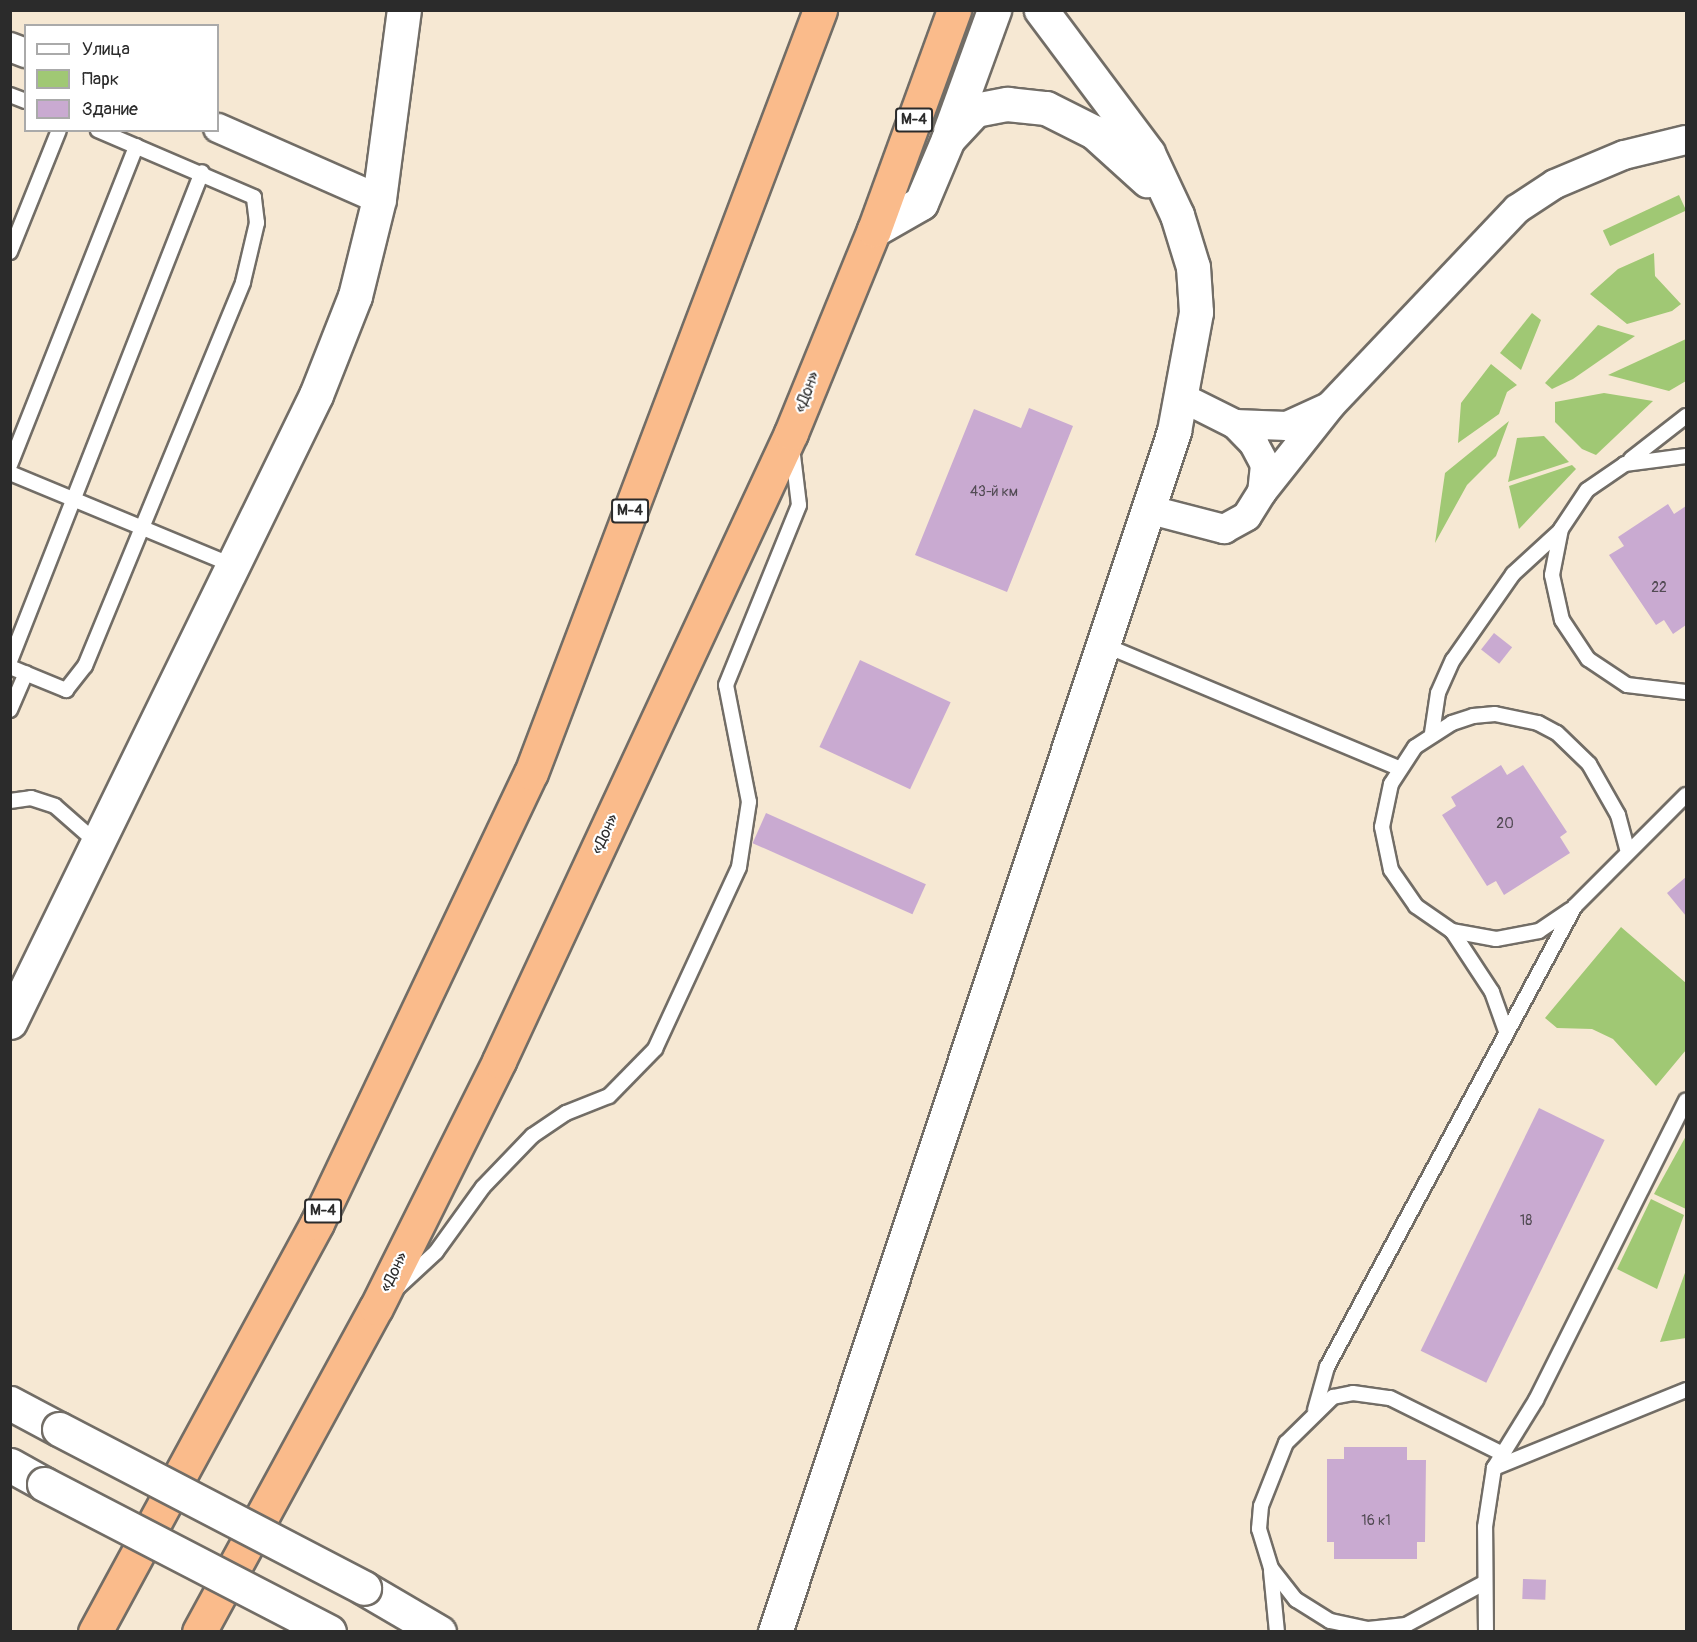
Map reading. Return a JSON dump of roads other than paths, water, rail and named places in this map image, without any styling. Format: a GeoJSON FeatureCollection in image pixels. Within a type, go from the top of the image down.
{"type":"FeatureCollection","features":[{"type":"Feature","properties":{"kind":"highway","name":"«Дон»"},"geometry":{"type":"LineString","coordinates":[[199,1632],[376,1308],[499,1061],[791,433],[874,230],[954,10]]}},
{"type":"Feature","properties":{"kind":"highway","name":"М-4"},"geometry":{"type":"LineString","coordinates":[[95,1632],[317,1223],[531,772],[817,16]]}},
{"type":"Feature","properties":{"kind":"street"},"geometry":{"type":"LineString","coordinates":[[10,1022],[95,841],[320,384],[355,296],[379,199],[404,10]]}},
{"type":"Feature","properties":{"kind":"street"},"geometry":{"type":"LineString","coordinates":[[874,230],[921,203],[948,139],[994,10]]}},
{"type":"Feature","properties":{"kind":"street"},"geometry":{"type":"LineString","coordinates":[[775,1632],[1147,509],[1181,397],[1196,312],[1193,267],[1177,215],[1148,153],[1041,10]]}},
{"type":"Feature","properties":{"kind":"street"},"geometry":{"type":"LineString","coordinates":[[948,139],[975,110],[1007,104],[1046,108],[1094,132],[1131,161],[1177,215]]}},
{"type":"Feature","properties":{"kind":"street"},"geometry":{"type":"LineString","coordinates":[[219,128],[379,199]]}},
{"type":"Feature","properties":{"kind":"street"},"geometry":{"type":"LineString","coordinates":[[1147,509],[1224,529],[1247,516],[1262,492],[1331,405],[1516,209],[1555,184],[1624,155],[1686,140]]}},
{"type":"Feature","properties":{"kind":"street"},"geometry":{"type":"LineString","coordinates":[[1181,397],[1235,424],[1287,426],[1331,405]]}},
{"type":"Feature","properties":{"kind":"street"},"geometry":{"type":"LineString","coordinates":[[1235,424],[1265,465],[1262,492]]}},
{"type":"Feature","properties":{"kind":"street"},"geometry":{"type":"LineString","coordinates":[[10,1403],[364,1588],[439,1632]]}},
{"type":"Feature","properties":{"kind":"street"},"geometry":{"type":"LineString","coordinates":[[10,1465],[328,1632]]}},
{"type":"Feature","properties":{"kind":"lane"},"geometry":{"type":"LineString","coordinates":[[10,252],[58,132]]}},
{"type":"Feature","properties":{"kind":"lane"},"geometry":{"type":"LineString","coordinates":[[10,667],[66,690],[85,666],[243,282],[257,223],[254,197],[202,172],[103,132]]}},
{"type":"Feature","properties":{"kind":"lane"},"geometry":{"type":"LineString","coordinates":[[10,465],[136,146]]}},
{"type":"Feature","properties":{"kind":"lane"},"geometry":{"type":"LineString","coordinates":[[10,661],[202,172]]}},
{"type":"Feature","properties":{"kind":"lane"},"geometry":{"type":"LineString","coordinates":[[1432,733],[1438,693],[1453,660],[1513,574],[1561,529],[1587,490],[1625,464],[1686,416]]}},
{"type":"Feature","properties":{"kind":"lane"},"geometry":{"type":"LineString","coordinates":[[376,1308],[436,1252],[483,1187],[532,1136],[566,1113],[609,1096],[655,1049],[739,867],[749,802],[726,685],[799,505],[791,433]]}},
{"type":"Feature","properties":{"kind":"lane"},"geometry":{"type":"LineString","coordinates":[[1625,464],[1686,456]]}},
{"type":"Feature","properties":{"kind":"lane"},"geometry":{"type":"LineString","coordinates":[[10,473],[232,566]]}},
{"type":"Feature","properties":{"kind":"lane"},"geometry":{"type":"LineString","coordinates":[[1561,529],[1552,575],[1562,621],[1573,641],[1606,674],[1627,685],[1686,692]]}},
{"type":"Feature","properties":{"kind":"lane"},"geometry":{"type":"LineString","coordinates":[[1102,644],[1399,768]]}},
{"type":"Feature","properties":{"kind":"lane"},"geometry":{"type":"LineString","coordinates":[[10,710],[26,673]]}},
{"type":"Feature","properties":{"kind":"lane"},"geometry":{"type":"LineString","coordinates":[[1506,1031],[1492,992],[1452,931],[1416,906],[1391,870],[1382,827],[1399,768],[1432,733],[1452,723],[1495,714],[1557,733],[1589,764],[1618,815],[1627,849]]}},
{"type":"Feature","properties":{"kind":"lane"},"geometry":{"type":"LineString","coordinates":[[1452,931],[1496,939],[1518,937],[1549,925],[1575,906],[1627,849],[1686,795]]}},
{"type":"Feature","properties":{"kind":"lane"},"geometry":{"type":"LineString","coordinates":[[10,801],[31,798],[55,806],[95,841]]}},
{"type":"Feature","properties":{"kind":"lane"},"geometry":{"type":"LineString","coordinates":[[1315,1410],[1327,1367],[1575,906]]}},
{"type":"Feature","properties":{"kind":"lane"},"geometry":{"type":"LineString","coordinates":[[1486,1632],[1484,1582],[1494,1468],[1536,1400],[1686,1101]]}},
{"type":"Feature","properties":{"kind":"lane"},"geometry":{"type":"LineString","coordinates":[[1494,1468],[1686,1390]]}},
{"type":"Feature","properties":{"kind":"lane"},"geometry":{"type":"LineString","coordinates":[[1277,1632],[1271,1568],[1259,1529],[1266,1484],[1286,1443],[1315,1410],[1333,1397],[1353,1393],[1390,1398],[1503,1454]]}},
{"type":"Feature","properties":{"kind":"lane"},"geometry":{"type":"LineString","coordinates":[[1271,1568],[1312,1612],[1368,1629],[1424,1618],[1484,1582]]}}]}
